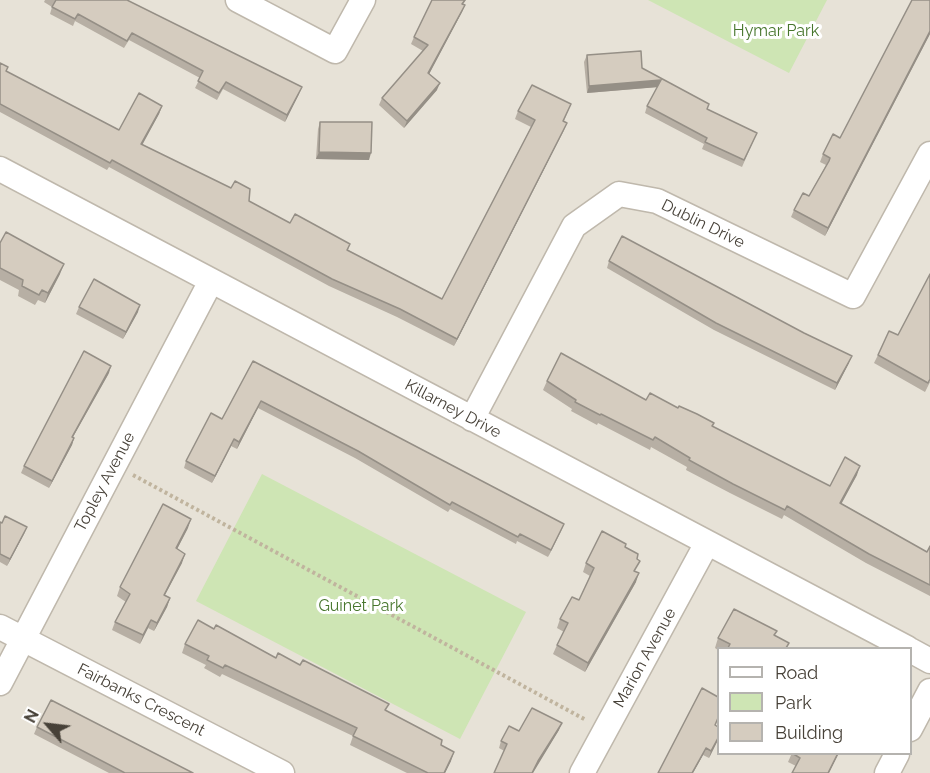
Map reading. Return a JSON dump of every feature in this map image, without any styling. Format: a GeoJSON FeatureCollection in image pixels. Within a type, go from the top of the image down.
{"type":"FeatureCollection","features":[{"type":"Feature","properties":{"kind":"street"},"geometry":{"type":"LineString","coordinates":[[238,0],[335,51],[363,0]]}},
{"type":"Feature","properties":{"kind":"street","name":"Dublin Drive"},"geometry":{"type":"LineString","coordinates":[[472,419],[574,226],[619,194],[657,201],[853,296],[930,154]]}},
{"type":"Feature","properties":{"kind":"street","name":"Killarney Drive"},"geometry":{"type":"LineString","coordinates":[[0,169],[905,647]]}},
{"type":"Feature","properties":{"kind":"street","name":"Topley Avenue"},"geometry":{"type":"LineString","coordinates":[[0,683],[211,281]]}},
{"type":"Feature","properties":{"kind":"street","name":"Marion Avenue"},"geometry":{"type":"LineString","coordinates":[[582,773],[707,543]]}},
{"type":"Feature","properties":{"kind":"street","name":"Fairbanks Crescent"},"geometry":{"type":"LineString","coordinates":[[0,627],[282,773]]}},
{"type":"Feature","properties":{"kind":"street","name":"Killarney Drive"},"geometry":{"type":"LineString","coordinates":[[912,651],[930,661]]}},
{"type":"Feature","properties":{"kind":"street"},"geometry":{"type":"LineString","coordinates":[[912,725],[930,691]]}},
{"type":"Feature","properties":{"kind":"street"},"geometry":{"type":"LineString","coordinates":[[887,773],[896,755]]}},
{"type":"Feature","properties":{"kind":"path"},"geometry":{"type":"LineString","coordinates":[[114,465],[605,730]]}},
{"type":"Feature","properties":{"kind":"shaded area"},"geometry":{"type":"Polygon","coordinates":[[[0,0],[930,0],[930,773],[0,773],[0,0]]]}},
{"type":"Feature","properties":{"kind":"green space","name":"Hymar Park"},"geometry":{"type":"Polygon","coordinates":[[[648,0],[827,0],[789,73],[648,0]]]}},
{"type":"Feature","properties":{"kind":"green space","name":"Guinet Park"},"geometry":{"type":"Polygon","coordinates":[[[262,474],[526,612],[460,739],[196,601],[262,474]]]}},
{"type":"Feature","properties":{"kind":"building"},"geometry":{"type":"Polygon","coordinates":[[[56,0],[127,0],[302,87],[287,115],[226,82],[219,93],[198,81],[203,71],[132,33],[127,41],[78,14],[75,19],[52,7],[56,0]]]}},
{"type":"Feature","properties":{"kind":"building"},"geometry":{"type":"Polygon","coordinates":[[[432,0],[465,0],[462,4],[465,5],[428,73],[440,83],[407,121],[382,98],[428,45],[414,37],[432,0]]]}},
{"type":"Feature","properties":{"kind":"building"},"geometry":{"type":"Polygon","coordinates":[[[912,0],[930,0],[930,31],[828,228],[794,210],[803,193],[809,196],[829,161],[830,158],[823,154],[833,134],[840,138],[912,0]]]}},
{"type":"Feature","properties":{"kind":"building"},"geometry":{"type":"Polygon","coordinates":[[[641,51],[642,68],[709,104],[707,109],[757,133],[744,160],[705,142],[707,138],[647,106],[661,80],[589,86],[587,55],[641,51]]]}},
{"type":"Feature","properties":{"kind":"building"},"geometry":{"type":"Polygon","coordinates":[[[0,63],[8,67],[6,71],[119,130],[139,93],[162,106],[141,144],[231,188],[235,181],[250,189],[249,201],[290,223],[295,214],[350,244],[347,250],[442,299],[535,120],[518,111],[532,85],[571,104],[563,121],[567,123],[457,339],[400,309],[332,279],[112,160],[110,163],[0,104],[0,63]]]}},
{"type":"Feature","properties":{"kind":"building"},"geometry":{"type":"Polygon","coordinates":[[[320,122],[372,122],[371,153],[319,152],[320,122]]]}},
{"type":"Feature","properties":{"kind":"building"},"geometry":{"type":"Polygon","coordinates":[[[6,232],[64,264],[48,293],[42,290],[39,295],[22,286],[23,280],[0,268],[0,243],[6,232]]]}},
{"type":"Feature","properties":{"kind":"building"},"geometry":{"type":"Polygon","coordinates":[[[622,236],[804,333],[852,356],[837,383],[716,323],[609,261],[622,236]]]}},
{"type":"Feature","properties":{"kind":"building"},"geometry":{"type":"Polygon","coordinates":[[[930,274],[930,379],[928,383],[878,355],[889,331],[898,335],[930,274]]]}},
{"type":"Feature","properties":{"kind":"building"},"geometry":{"type":"Polygon","coordinates":[[[94,279],[140,305],[126,332],[79,307],[94,279]]]}},
{"type":"Feature","properties":{"kind":"building"},"geometry":{"type":"Polygon","coordinates":[[[84,351],[111,366],[72,437],[74,438],[52,481],[24,466],[84,351]]]}},
{"type":"Feature","properties":{"kind":"building"},"geometry":{"type":"Polygon","coordinates":[[[561,353],[646,400],[650,393],[678,408],[679,406],[697,414],[714,423],[712,426],[830,486],[845,457],[860,466],[840,503],[927,552],[930,546],[930,585],[869,554],[787,506],[785,510],[733,484],[689,460],[690,458],[655,437],[653,440],[575,402],[576,400],[547,381],[561,353]]]}},
{"type":"Feature","properties":{"kind":"building"},"geometry":{"type":"Polygon","coordinates":[[[253,361],[564,524],[551,550],[520,534],[518,537],[452,502],[450,505],[358,451],[261,401],[239,442],[234,439],[215,476],[186,461],[211,413],[222,419],[253,361]]]}},
{"type":"Feature","properties":{"kind":"building"},"geometry":{"type":"Polygon","coordinates":[[[163,504],[191,519],[176,548],[185,554],[164,595],[170,598],[157,623],[151,620],[143,635],[115,622],[130,594],[120,587],[163,504]]]}},
{"type":"Feature","properties":{"kind":"building"},"geometry":{"type":"Polygon","coordinates":[[[5,516],[27,527],[10,559],[0,554],[0,522],[2,523],[5,516]]]}},
{"type":"Feature","properties":{"kind":"building"},"geometry":{"type":"Polygon","coordinates":[[[602,531],[626,544],[625,547],[638,554],[637,559],[640,561],[634,571],[639,573],[588,663],[557,645],[568,623],[560,619],[572,597],[579,600],[594,568],[586,563],[602,531]]]}},
{"type":"Feature","properties":{"kind":"building"},"geometry":{"type":"Polygon","coordinates":[[[734,609],[777,631],[774,635],[789,643],[787,647],[728,647],[730,644],[718,638],[734,609]]]}},
{"type":"Feature","properties":{"kind":"building"},"geometry":{"type":"Polygon","coordinates":[[[198,620],[214,629],[216,625],[276,658],[278,653],[300,665],[303,660],[389,704],[385,710],[442,740],[441,745],[454,752],[444,773],[428,773],[353,736],[357,728],[225,665],[223,668],[207,660],[209,656],[185,644],[198,620]]]}},
{"type":"Feature","properties":{"kind":"building"},"geometry":{"type":"Polygon","coordinates":[[[702,688],[717,696],[715,725],[717,726],[717,740],[711,751],[706,748],[692,773],[658,773],[702,688]]]}},
{"type":"Feature","properties":{"kind":"building"},"geometry":{"type":"Polygon","coordinates":[[[51,700],[193,773],[125,773],[37,727],[51,700]]]}},
{"type":"Feature","properties":{"kind":"building"},"geometry":{"type":"Polygon","coordinates":[[[532,708],[562,723],[532,773],[494,773],[507,744],[501,741],[509,726],[519,731],[532,708]]]}},
{"type":"Feature","properties":{"kind":"building"},"geometry":{"type":"Polygon","coordinates":[[[795,755],[837,755],[828,773],[792,773],[800,758],[795,755]]]}}]}
